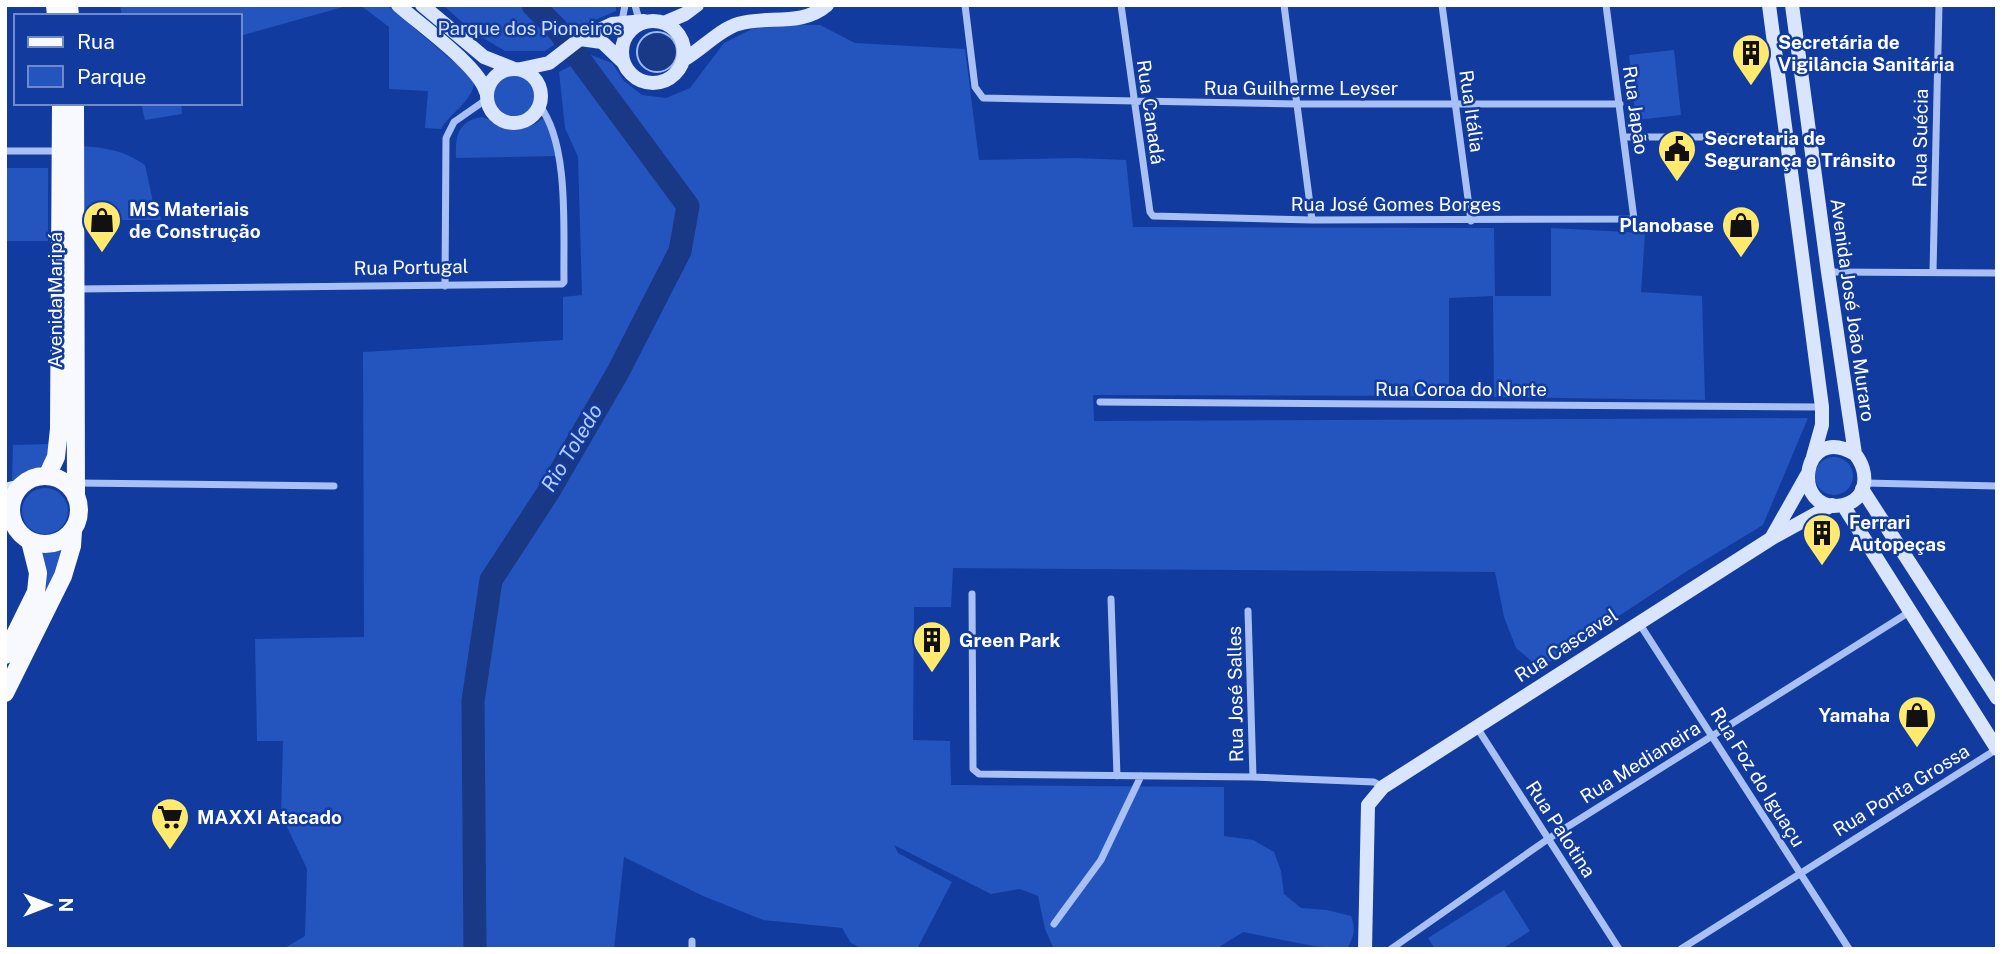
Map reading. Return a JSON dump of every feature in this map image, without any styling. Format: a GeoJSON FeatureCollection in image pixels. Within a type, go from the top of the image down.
{"type":"FeatureCollection","features":[{"type":"Feature","properties":{"kind":"main road","name":"Avenida Maripá"},"geometry":{"type":"LineString","coordinates":[[47,476],[56,457],[59,429],[61,105]]}},
{"type":"Feature","properties":{"kind":"main road","name":"Avenida Maripá"},"geometry":{"type":"LineString","coordinates":[[75,105],[76,490]]}},
{"type":"Feature","properties":{"kind":"main road"},"geometry":{"type":"LineString","coordinates":[[47,476],[59,479],[76,490],[77,520],[64,539],[53,544],[41,544],[22,536],[9,518],[13,488],[29,480],[47,476]]}},
{"type":"Feature","properties":{"kind":"main road"},"geometry":{"type":"LineString","coordinates":[[5,692],[63,576],[72,546],[72,531]]}},
{"type":"Feature","properties":{"kind":"main road"},"geometry":{"type":"LineString","coordinates":[[5,655],[36,593],[38,573],[30,541]]}},
{"type":"Feature","properties":{"kind":"street"},"geometry":{"type":"LineString","coordinates":[[398,5],[481,80],[490,110],[496,117],[512,123],[529,118],[540,105],[540,87],[549,63]]}},
{"type":"Feature","properties":{"kind":"street"},"geometry":{"type":"LineString","coordinates":[[422,5],[484,57],[536,79],[540,87]]}},
{"type":"Feature","properties":{"kind":"street"},"geometry":{"type":"LineString","coordinates":[[622,21],[625,5]]}},
{"type":"Feature","properties":{"kind":"street"},"geometry":{"type":"LineString","coordinates":[[445,286],[446,138],[454,122],[487,95],[495,75],[549,63],[580,39],[612,24],[647,17],[685,14],[697,5]]}},
{"type":"Feature","properties":{"kind":"street"},"geometry":{"type":"LineString","coordinates":[[683,60],[698,52],[728,28],[749,21],[802,17],[819,13],[827,5]]}},
{"type":"Feature","properties":{"kind":"street","name":"Rua Guilherme Leyser"},"geometry":{"type":"LineString","coordinates":[[965,5],[975,87],[983,98],[1297,104],[1620,104]]}},
{"type":"Feature","properties":{"kind":"street","name":"Rua Canadá"},"geometry":{"type":"LineString","coordinates":[[1121,5],[1150,212],[1158,217]]}},
{"type":"Feature","properties":{"kind":"street"},"geometry":{"type":"LineString","coordinates":[[1284,5],[1312,220]]}},
{"type":"Feature","properties":{"kind":"street","name":"Rua Itália"},"geometry":{"type":"LineString","coordinates":[[1442,5],[1471,221]]}},
{"type":"Feature","properties":{"kind":"street","name":"Rua Japão"},"geometry":{"type":"LineString","coordinates":[[1606,5],[1634,219]]}},
{"type":"Feature","properties":{"kind":"street"},"geometry":{"type":"LineString","coordinates":[[1769,5],[1822,407],[1822,425],[1807,475],[1808,485],[1815,496],[1838,505],[1911,611],[1997,749]]}},
{"type":"Feature","properties":{"kind":"street"},"geometry":{"type":"LineString","coordinates":[[1775,5],[1780,13],[1788,12],[1792,7]]}},
{"type":"Feature","properties":{"kind":"street","name":"Rua Suécia"},"geometry":{"type":"LineString","coordinates":[[1933,272],[1938,5]]}},
{"type":"Feature","properties":{"kind":"street","name":"Avenida José João Muraro"},"geometry":{"type":"LineString","coordinates":[[1792,7],[1855,454]]}},
{"type":"Feature","properties":{"kind":"street"},"geometry":{"type":"LineString","coordinates":[[580,39],[602,42],[614,51],[636,78],[654,83],[673,76],[683,60],[684,51],[678,34],[647,17]]}},
{"type":"Feature","properties":{"kind":"street"},"geometry":{"type":"LineString","coordinates":[[624,62],[622,53],[627,36],[647,17]]}},
{"type":"Feature","properties":{"kind":"street","name":"Rua Portugal"},"geometry":{"type":"LineString","coordinates":[[75,289],[562,284],[559,147],[540,105]]}},
{"type":"Feature","properties":{"kind":"street"},"geometry":{"type":"LineString","coordinates":[[1625,137],[1786,137]]}},
{"type":"Feature","properties":{"kind":"street"},"geometry":{"type":"LineString","coordinates":[[5,150],[62,150]]}},
{"type":"Feature","properties":{"kind":"street","name":"Rua José Gomes Borges"},"geometry":{"type":"LineString","coordinates":[[1158,217],[1471,221],[1634,219]]}},
{"type":"Feature","properties":{"kind":"street"},"geometry":{"type":"LineString","coordinates":[[1828,272],[1997,273]]}},
{"type":"Feature","properties":{"kind":"street","name":"Rua Coroa do Norte"},"geometry":{"type":"LineString","coordinates":[[1100,402],[1822,407]]}},
{"type":"Feature","properties":{"kind":"street","name":"Avenida José João Muraro"},"geometry":{"type":"LineString","coordinates":[[1813,458],[1823,450],[1836,447],[1846,448],[1862,462],[1865,472],[1863,486],[1997,698]]}},
{"type":"Feature","properties":{"kind":"street","name":"Rua Cascavel"},"geometry":{"type":"LineString","coordinates":[[1772,538],[1807,475]]}},
{"type":"Feature","properties":{"kind":"street"},"geometry":{"type":"LineString","coordinates":[[76,490],[334,486]]}},
{"type":"Feature","properties":{"kind":"street"},"geometry":{"type":"LineString","coordinates":[[1838,505],[1854,500],[1863,486],[1997,486]]}},
{"type":"Feature","properties":{"kind":"street","name":"Rua Cascavel"},"geometry":{"type":"LineString","coordinates":[[1364,949],[1368,805],[1383,787],[1772,538],[1838,505]]}},
{"type":"Feature","properties":{"kind":"street"},"geometry":{"type":"LineString","coordinates":[[972,594],[973,769],[979,774],[1253,777],[1374,782],[1383,787]]}},
{"type":"Feature","properties":{"kind":"street"},"geometry":{"type":"LineString","coordinates":[[1111,599],[1117,776]]}},
{"type":"Feature","properties":{"kind":"street","name":"Rua José Salles"},"geometry":{"type":"LineString","coordinates":[[1248,611],[1253,777]]}},
{"type":"Feature","properties":{"kind":"street","name":"Rua Medianeira"},"geometry":{"type":"LineString","coordinates":[[1391,949],[1548,839],[1911,611]]}},
{"type":"Feature","properties":{"kind":"street","name":"Rua Foz do Iguaçu"},"geometry":{"type":"LineString","coordinates":[[1639,622],[1849,949]]}},
{"type":"Feature","properties":{"kind":"street"},"geometry":{"type":"LineString","coordinates":[[1938,653],[1958,638]]}},
{"type":"Feature","properties":{"kind":"street","name":"Rua Palotina"},"geometry":{"type":"LineString","coordinates":[[1476,726],[1619,949]]}},
{"type":"Feature","properties":{"kind":"street","name":"Rua Ponta Grossa"},"geometry":{"type":"LineString","coordinates":[[1681,949],[1997,749]]}},
{"type":"Feature","properties":{"kind":"street"},"geometry":{"type":"LineString","coordinates":[[1054,923],[1101,860],[1141,776]]}},
{"type":"Feature","properties":{"kind":"green space"},"geometry":{"type":"Polygon","coordinates":[[[120,5],[350,5],[242,35],[242,14],[122,14],[120,5]]]}},
{"type":"Feature","properties":{"kind":"green space"},"geometry":{"type":"Polygon","coordinates":[[[360,5],[387,5],[474,82],[466,101],[441,129],[425,128],[428,91],[389,89],[389,27],[360,5]]]}},
{"type":"Feature","properties":{"kind":"green space","name":"Parque dos Pioneiros"},"geometry":{"type":"Polygon","coordinates":[[[443,5],[616,5],[616,11],[583,25],[545,51],[505,51],[473,32],[443,5]]]}},
{"type":"Feature","properties":{"kind":"green space"},"geometry":{"type":"Polygon","coordinates":[[[780,25],[820,25],[855,43],[965,49],[979,160],[1126,160],[1133,227],[1494,228],[1495,296],[1551,296],[1551,228],[1645,233],[1641,292],[1702,296],[1705,400],[1494,397],[1493,296],[1449,298],[1449,396],[1093,395],[1094,421],[1808,418],[1763,525],[1687,571],[1540,668],[1516,648],[1504,617],[1495,572],[953,568],[951,607],[914,607],[913,740],[950,741],[951,785],[1224,787],[1224,836],[1253,840],[1274,852],[1281,871],[1284,894],[1301,908],[1327,910],[1351,916],[1353,933],[1347,949],[1313,946],[1243,932],[1216,949],[1054,949],[1045,929],[1038,896],[1020,889],[991,894],[894,845],[898,853],[952,882],[917,949],[863,949],[851,943],[842,928],[763,920],[703,896],[624,857],[614,949],[283,949],[305,936],[307,869],[281,814],[283,741],[257,741],[255,639],[364,637],[363,352],[563,340],[563,297],[582,295],[578,157],[565,128],[559,72],[591,55],[612,63],[624,81],[642,95],[666,98],[690,88],[724,43],[752,29],[780,25]]]}},
{"type":"Feature","properties":{"kind":"green space"},"geometry":{"type":"Polygon","coordinates":[[[1674,50],[1681,115],[1636,120],[1629,55],[1674,50]]]}},
{"type":"Feature","properties":{"kind":"green space"},"geometry":{"type":"Polygon","coordinates":[[[516,73],[531,80],[538,95],[531,110],[516,117],[501,110],[494,95],[501,80],[516,73]]]}},
{"type":"Feature","properties":{"kind":"green space"},"geometry":{"type":"Polygon","coordinates":[[[141,105],[181,105],[182,114],[145,120],[141,105]]]}},
{"type":"Feature","properties":{"kind":"green space"},"geometry":{"type":"Polygon","coordinates":[[[482,117],[513,127],[529,126],[543,118],[549,127],[556,156],[456,158],[457,136],[463,126],[482,117]]]}},
{"type":"Feature","properties":{"kind":"green space"},"geometry":{"type":"Polygon","coordinates":[[[83,146],[116,151],[145,165],[153,202],[161,220],[84,220],[83,146]]]}},
{"type":"Feature","properties":{"kind":"green space"},"geometry":{"type":"Polygon","coordinates":[[[5,168],[48,168],[48,241],[5,241],[5,168]]]}},
{"type":"Feature","properties":{"kind":"green space"},"geometry":{"type":"Polygon","coordinates":[[[49,444],[46,458],[38,470],[26,477],[12,480],[13,445],[49,444]]]}},
{"type":"Feature","properties":{"kind":"green space"},"geometry":{"type":"Polygon","coordinates":[[[1834,457],[1848,462],[1853,476],[1848,490],[1834,495],[1820,490],[1815,476],[1820,462],[1834,457]]]}},
{"type":"Feature","properties":{"kind":"green space"},"geometry":{"type":"Polygon","coordinates":[[[45,488],[61,495],[68,511],[61,527],[45,534],[29,527],[22,511],[29,495],[45,488]]]}},
{"type":"Feature","properties":{"kind":"green space"},"geometry":{"type":"Polygon","coordinates":[[[67,543],[57,574],[41,606],[38,549],[56,548],[67,543]]]}},
{"type":"Feature","properties":{"kind":"green space"},"geometry":{"type":"Polygon","coordinates":[[[1504,890],[1530,931],[1502,949],[1435,949],[1428,938],[1504,890]]]}},
{"type":"Feature","properties":{"kind":"shaded area"},"geometry":{"type":"Polygon","coordinates":[[[657,32],[665,33],[671,38],[676,44],[676,60],[671,66],[665,71],[657,72],[649,71],[643,66],[638,60],[637,52],[638,44],[643,38],[649,33],[657,32]]]}},
{"type":"Feature","properties":{"kind":"waterway","name":"Rio Toledo"},"geometry":{"type":"LineString","coordinates":[[475,949],[473,701],[491,580],[549,491],[618,372],[680,251],[688,206],[558,30],[533,5]]}},
{"type":"Feature","properties":{"kind":"place","name":"Secretária de Vigilância Sanitária"},"geometry":{"type":"Point","coordinates":[1751,87]}},
{"type":"Feature","properties":{"kind":"place","name":"Secretaria de Segurança e Trânsito"},"geometry":{"type":"Point","coordinates":[1677,183]}},
{"type":"Feature","properties":{"kind":"place","name":"MS Materiais de Construção"},"geometry":{"type":"Point","coordinates":[102,254]}},
{"type":"Feature","properties":{"kind":"place","name":"Planobase"},"geometry":{"type":"Point","coordinates":[1741,259]}},
{"type":"Feature","properties":{"kind":"place","name":"Ferrari Autopeças"},"geometry":{"type":"Point","coordinates":[1822,567]}},
{"type":"Feature","properties":{"kind":"place","name":"Green Park"},"geometry":{"type":"Point","coordinates":[932,674]}},
{"type":"Feature","properties":{"kind":"place","name":"Yamaha"},"geometry":{"type":"Point","coordinates":[1917,749]}},
{"type":"Feature","properties":{"kind":"place","name":"MAXXI Atacado"},"geometry":{"type":"Point","coordinates":[170,851]}}]}
